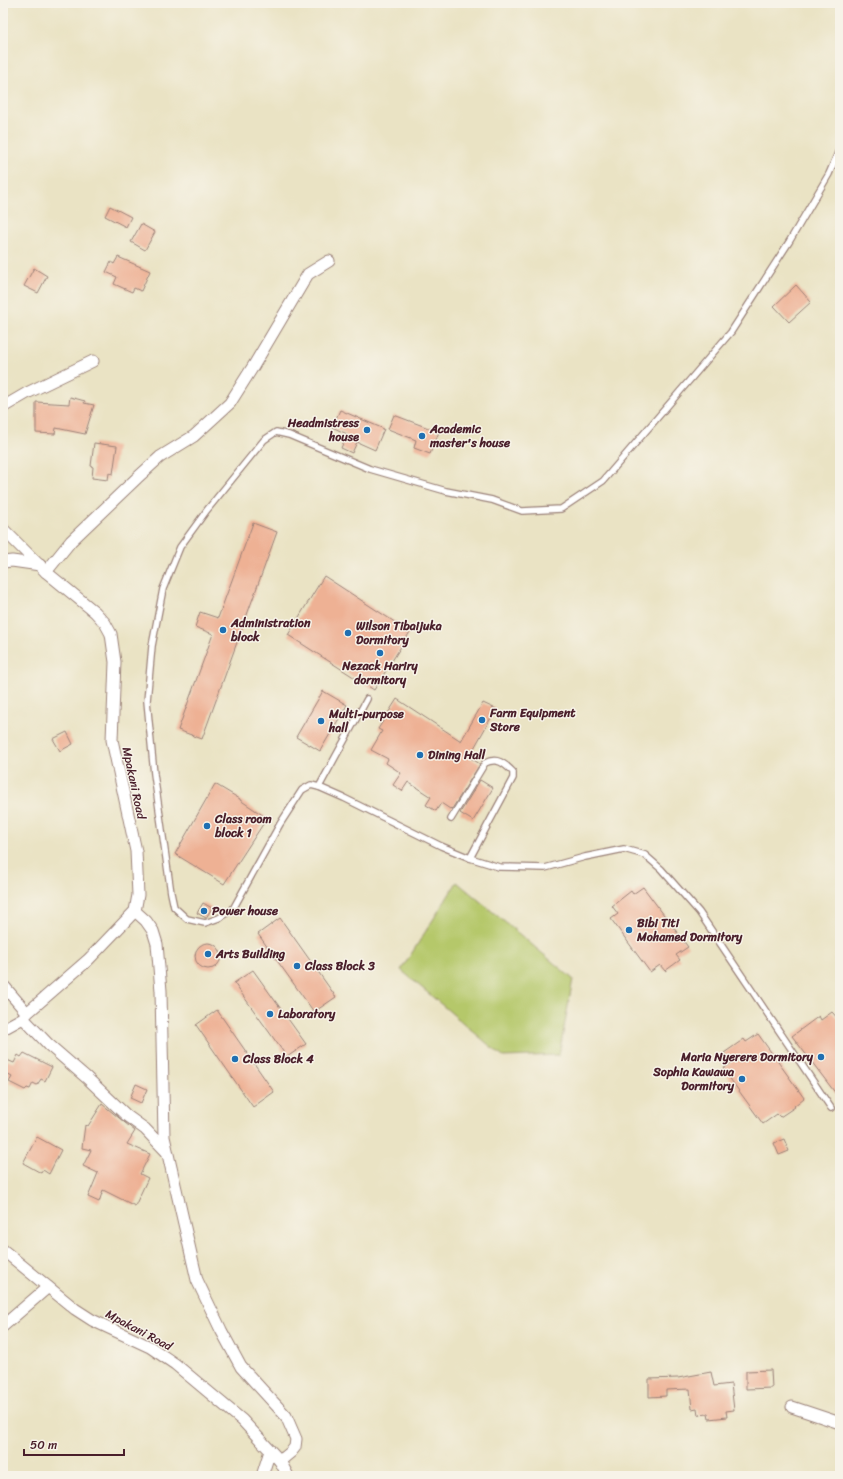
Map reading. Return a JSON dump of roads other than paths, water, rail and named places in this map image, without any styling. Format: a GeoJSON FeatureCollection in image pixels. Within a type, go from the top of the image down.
{"type":"FeatureCollection","features":[{"type":"Feature","properties":{"kind":"street"},"geometry":{"type":"LineString","coordinates":[[3,562],[12,561],[43,568],[160,457],[194,436],[230,403],[308,274],[329,261]]}},
{"type":"Feature","properties":{"kind":"street"},"geometry":{"type":"LineString","coordinates":[[3,407],[27,393],[93,361]]}},
{"type":"Feature","properties":{"kind":"street","name":"Mpakani Road"},"geometry":{"type":"LineString","coordinates":[[3,529],[43,568],[95,612],[106,623],[111,634],[115,662],[112,740],[136,850],[138,896],[135,911]]}},
{"type":"Feature","properties":{"kind":"street"},"geometry":{"type":"LineString","coordinates":[[3,1029],[25,1016],[88,960],[135,911],[153,931],[157,944],[161,992],[164,1137],[197,1280],[241,1367],[286,1416],[296,1439],[295,1447],[292,1452],[280,1461]]}},
{"type":"Feature","properties":{"kind":"street"},"geometry":{"type":"LineString","coordinates":[[3,986],[49,1045],[127,1116],[145,1129],[167,1152]]}},
{"type":"Feature","properties":{"kind":"street","name":"Mpakani Road"},"geometry":{"type":"LineString","coordinates":[[3,1250],[75,1309],[92,1320],[150,1347],[175,1364],[242,1420],[280,1461],[288,1476]]}},
{"type":"Feature","properties":{"kind":"street"},"geometry":{"type":"LineString","coordinates":[[3,1326],[48,1287]]}},
{"type":"Feature","properties":{"kind":"street"},"geometry":{"type":"LineString","coordinates":[[792,1407],[840,1423]]}},
{"type":"Feature","properties":{"kind":"street"},"geometry":{"type":"LineString","coordinates":[[262,1476],[270,1451]]}},
{"type":"Feature","properties":{"kind":"lane"},"geometry":{"type":"LineString","coordinates":[[831,1108],[699,912],[661,869],[645,855],[624,848],[545,868],[499,867],[470,858],[441,846],[319,787],[311,785],[302,790],[280,824],[233,909],[219,918],[205,923],[187,920],[174,907],[154,774],[147,702],[152,646],[162,589],[180,547],[207,510],[264,440],[276,432],[289,435],[370,469],[446,491],[492,500],[522,511],[561,508],[603,481],[731,332],[789,242],[829,174],[840,148]]}},
{"type":"Feature","properties":{"kind":"lane"},"geometry":{"type":"LineString","coordinates":[[319,787],[367,699]]}},
{"type":"Feature","properties":{"kind":"lane"},"geometry":{"type":"LineString","coordinates":[[451,819],[485,763],[491,760],[499,761],[513,772],[513,778],[470,858]]}},
{"type":"Feature","properties":{"kind":"place","name":"Headmistress house"},"geometry":{"type":"Point","coordinates":[367,430]}},
{"type":"Feature","properties":{"kind":"place","name":"Academic master's house"},"geometry":{"type":"Point","coordinates":[422,436]}},
{"type":"Feature","properties":{"kind":"place","name":"Administration block"},"geometry":{"type":"Point","coordinates":[223,630]}},
{"type":"Feature","properties":{"kind":"place","name":"Wilson Tibaijuka Dormitory"},"geometry":{"type":"Point","coordinates":[348,633]}},
{"type":"Feature","properties":{"kind":"place","name":"Nezack Hariry dormitory"},"geometry":{"type":"Point","coordinates":[380,653]}},
{"type":"Feature","properties":{"kind":"place","name":"Farm Equipment Store"},"geometry":{"type":"Point","coordinates":[482,720]}},
{"type":"Feature","properties":{"kind":"place","name":"Multi-purpose hall"},"geometry":{"type":"Point","coordinates":[321,721]}},
{"type":"Feature","properties":{"kind":"place","name":"Dining Hall"},"geometry":{"type":"Point","coordinates":[420,755]}},
{"type":"Feature","properties":{"kind":"place","name":"Class room block 1"},"geometry":{"type":"Point","coordinates":[207,826]}},
{"type":"Feature","properties":{"kind":"place","name":"Power house"},"geometry":{"type":"Point","coordinates":[204,911]}},
{"type":"Feature","properties":{"kind":"place","name":"Bibi Titi Mohamed Dormitory"},"geometry":{"type":"Point","coordinates":[629,930]}},
{"type":"Feature","properties":{"kind":"place","name":"Arts Building"},"geometry":{"type":"Point","coordinates":[208,954]}},
{"type":"Feature","properties":{"kind":"place","name":"Class Block 3"},"geometry":{"type":"Point","coordinates":[297,966]}},
{"type":"Feature","properties":{"kind":"place","name":"Laboratory"},"geometry":{"type":"Point","coordinates":[270,1014]}},
{"type":"Feature","properties":{"kind":"place","name":"Maria Nyerere Dormitory"},"geometry":{"type":"Point","coordinates":[821,1057]}},
{"type":"Feature","properties":{"kind":"place","name":"Class Block 4"},"geometry":{"type":"Point","coordinates":[235,1059]}},
{"type":"Feature","properties":{"kind":"place","name":"Sophia Kawawa Dormitory"},"geometry":{"type":"Point","coordinates":[742,1079]}}]}
